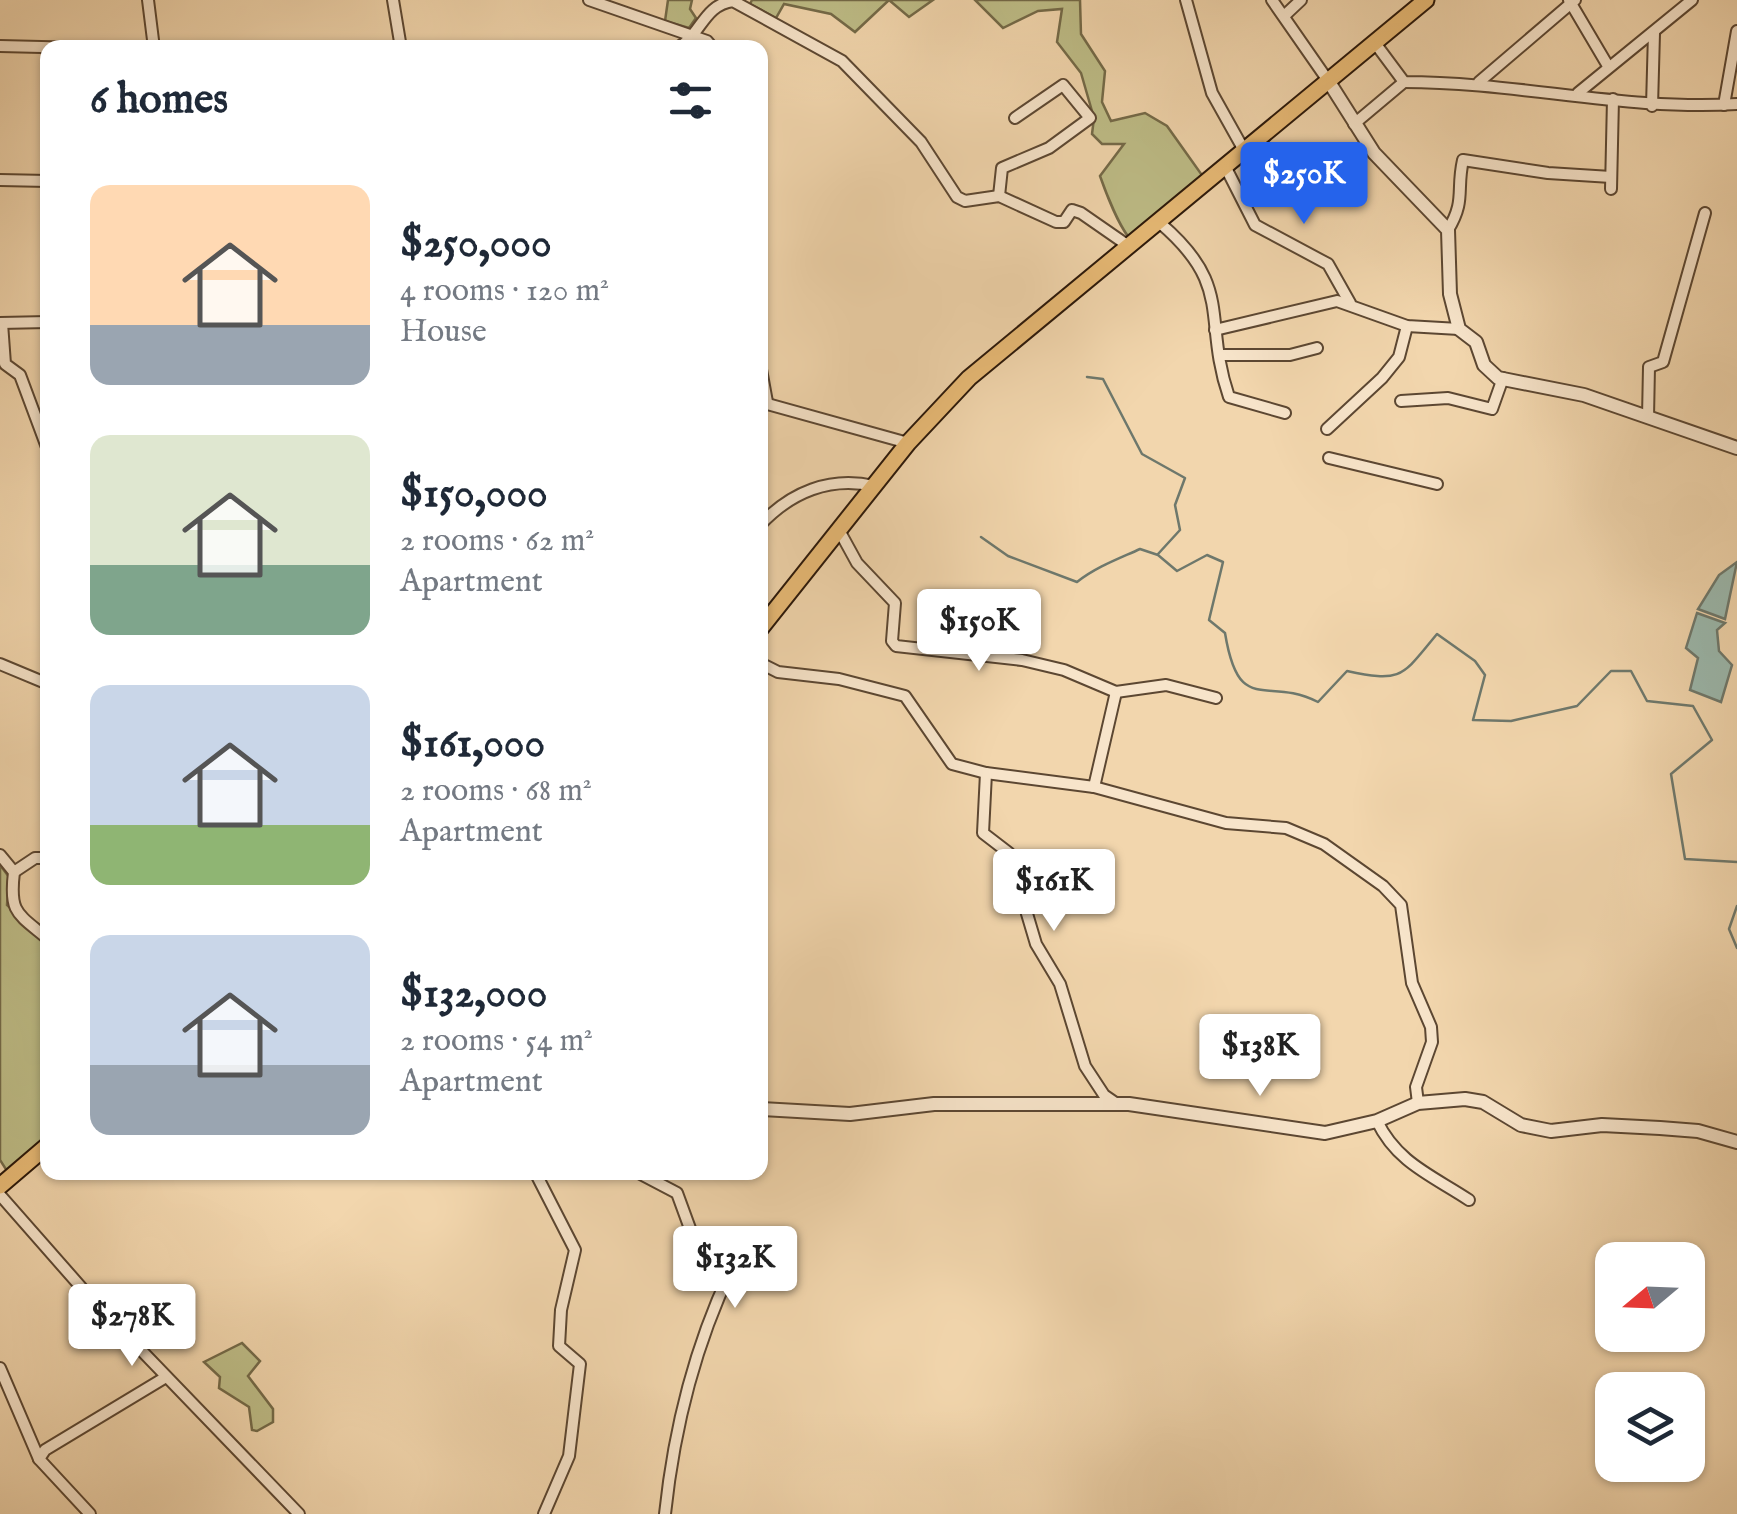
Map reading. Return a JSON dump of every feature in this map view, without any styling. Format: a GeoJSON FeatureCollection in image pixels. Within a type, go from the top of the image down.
{"type":"FeatureCollection","features":[{"type":"Feature","properties":{"kind":"main road"},"geometry":{"type":"LineString","coordinates":[[768,619],[908,443],[970,378],[1426,0]]}},
{"type":"Feature","properties":{"kind":"main road"},"geometry":{"type":"LineString","coordinates":[[2,1178],[40,1152]]}},
{"type":"Feature","properties":{"kind":"street"},"geometry":{"type":"LineString","coordinates":[[148,0],[153,40]]}},
{"type":"Feature","properties":{"kind":"street"},"geometry":{"type":"LineString","coordinates":[[394,0],[400,40]]}},
{"type":"Feature","properties":{"kind":"street"},"geometry":{"type":"LineString","coordinates":[[588,0],[700,40]]}},
{"type":"Feature","properties":{"kind":"street"},"geometry":{"type":"LineString","coordinates":[[688,40],[710,10],[733,0],[842,61],[921,142],[958,197],[965,201],[999,196],[1056,222],[1064,222],[1072,210],[1081,212],[1133,244]]}},
{"type":"Feature","properties":{"kind":"street"},"geometry":{"type":"LineString","coordinates":[[1186,0],[1212,92],[1245,152]]}},
{"type":"Feature","properties":{"kind":"street"},"geometry":{"type":"LineString","coordinates":[[1272,0],[1374,153],[1432,209],[1448,230]]}},
{"type":"Feature","properties":{"kind":"street"},"geometry":{"type":"LineString","coordinates":[[1284,16],[1302,0]]}},
{"type":"Feature","properties":{"kind":"street"},"geometry":{"type":"LineString","coordinates":[[1578,93],[1692,0]]}},
{"type":"Feature","properties":{"kind":"street"},"geometry":{"type":"LineString","coordinates":[[1478,82],[1572,1],[1608,66]]}},
{"type":"Feature","properties":{"kind":"street"},"geometry":{"type":"LineString","coordinates":[[1724,105],[1737,31]]}},
{"type":"Feature","properties":{"kind":"street"},"geometry":{"type":"LineString","coordinates":[[1652,106],[1654,33]]}},
{"type":"Feature","properties":{"kind":"street"},"geometry":{"type":"LineString","coordinates":[[1375,43],[1404,82]]}},
{"type":"Feature","properties":{"kind":"street"},"geometry":{"type":"LineString","coordinates":[[0,46],[40,47]]}},
{"type":"Feature","properties":{"kind":"street"},"geometry":{"type":"LineString","coordinates":[[1354,124],[1404,82],[1478,82],[1652,106],[1737,104]]}},
{"type":"Feature","properties":{"kind":"street"},"geometry":{"type":"LineString","coordinates":[[999,196],[1002,168],[1031,158],[1090,118],[1073,96],[1058,85],[1015,118]]}},
{"type":"Feature","properties":{"kind":"street"},"geometry":{"type":"LineString","coordinates":[[1458,329],[1450,294],[1448,230],[1462,203],[1458,184],[1463,160],[1611,183],[1613,99]]}},
{"type":"Feature","properties":{"kind":"street"},"geometry":{"type":"LineString","coordinates":[[1226,168],[1255,225],[1328,264],[1350,302]]}},
{"type":"Feature","properties":{"kind":"street"},"geometry":{"type":"LineString","coordinates":[[0,180],[40,180]]}},
{"type":"Feature","properties":{"kind":"street"},"geometry":{"type":"LineString","coordinates":[[1648,417],[1648,367],[1663,362],[1706,213]]}},
{"type":"Feature","properties":{"kind":"street"},"geometry":{"type":"LineString","coordinates":[[1158,224],[1202,264],[1209,280],[1230,397],[1257,408],[1285,413]]}},
{"type":"Feature","properties":{"kind":"street"},"geometry":{"type":"LineString","coordinates":[[1215,330],[1287,316],[1316,304],[1350,302],[1407,326],[1458,329],[1476,342],[1484,365],[1504,378],[1584,394],[1737,448]]}},
{"type":"Feature","properties":{"kind":"street"},"geometry":{"type":"LineString","coordinates":[[40,322],[1,323],[3,369],[20,375],[40,429]]}},
{"type":"Feature","properties":{"kind":"street"},"geometry":{"type":"LineString","coordinates":[[1327,429],[1382,378],[1398,357],[1407,326]]}},
{"type":"Feature","properties":{"kind":"street"},"geometry":{"type":"LineString","coordinates":[[1222,355],[1290,355],[1317,348]]}},
{"type":"Feature","properties":{"kind":"street"},"geometry":{"type":"LineString","coordinates":[[1401,401],[1448,398],[1492,409],[1504,378]]}},
{"type":"Feature","properties":{"kind":"street"},"geometry":{"type":"LineString","coordinates":[[768,403],[908,443]]}},
{"type":"Feature","properties":{"kind":"street"},"geometry":{"type":"LineString","coordinates":[[1329,458],[1438,484]]}},
{"type":"Feature","properties":{"kind":"street"},"geometry":{"type":"LineString","coordinates":[[768,518],[792,498],[830,482],[874,486]]}},
{"type":"Feature","properties":{"kind":"street"},"geometry":{"type":"LineString","coordinates":[[840,532],[857,564],[894,603],[892,642],[896,646],[1022,660],[1064,670],[1116,692],[1166,685],[1216,698]]}},
{"type":"Feature","properties":{"kind":"street"},"geometry":{"type":"LineString","coordinates":[[0,664],[40,681]]}},
{"type":"Feature","properties":{"kind":"street"},"geometry":{"type":"LineString","coordinates":[[768,667],[778,672],[839,678],[905,696],[952,764],[986,773],[1094,786],[1226,823],[1286,828],[1308,834],[1383,886],[1401,906],[1412,983],[1429,1014],[1432,1042],[1416,1087],[1418,1103]]}},
{"type":"Feature","properties":{"kind":"street"},"geometry":{"type":"LineString","coordinates":[[1094,786],[1116,692]]}},
{"type":"Feature","properties":{"kind":"street"},"geometry":{"type":"LineString","coordinates":[[986,773],[983,833],[1008,853],[1036,944],[1060,984],[1085,1066],[1104,1095],[1118,1104]]}},
{"type":"Feature","properties":{"kind":"street"},"geometry":{"type":"LineString","coordinates":[[0,855],[14,872],[10,903],[40,931]]}},
{"type":"Feature","properties":{"kind":"street"},"geometry":{"type":"LineString","coordinates":[[14,872],[40,858]]}},
{"type":"Feature","properties":{"kind":"street"},"geometry":{"type":"LineString","coordinates":[[768,1109],[850,1114],[934,1104],[1118,1104],[1256,1120],[1325,1133],[1377,1122],[1418,1103],[1464,1099],[1482,1102],[1521,1126],[1551,1131],[1602,1125],[1660,1128],[1698,1131],[1737,1142]]}},
{"type":"Feature","properties":{"kind":"street"},"geometry":{"type":"LineString","coordinates":[[1377,1122],[1385,1138],[1419,1172],[1469,1200]]}},
{"type":"Feature","properties":{"kind":"street"},"geometry":{"type":"LineString","coordinates":[[538,1180],[576,1250],[561,1310],[559,1346],[580,1364],[574,1438],[544,1514]]}},
{"type":"Feature","properties":{"kind":"street"},"geometry":{"type":"LineString","coordinates":[[652,1180],[677,1193],[692,1234],[727,1256],[732,1268],[701,1344],[682,1410],[665,1514]]}},
{"type":"Feature","properties":{"kind":"street"},"geometry":{"type":"LineString","coordinates":[[0,1195],[298,1514]]}},
{"type":"Feature","properties":{"kind":"street"},"geometry":{"type":"LineString","coordinates":[[0,1368],[39,1459],[90,1514]]}},
{"type":"Feature","properties":{"kind":"street"},"geometry":{"type":"LineString","coordinates":[[39,1459],[53,1445],[166,1377]]}},
{"type":"Feature","properties":{"kind":"shaded area"},"geometry":{"type":"Polygon","coordinates":[[[668,0],[692,0],[690,9],[696,18],[689,28],[665,21],[668,0]]]}},
{"type":"Feature","properties":{"kind":"shaded area"},"geometry":{"type":"Polygon","coordinates":[[[752,0],[889,0],[855,32],[831,14],[784,4],[776,18],[750,4],[752,0]]]}},
{"type":"Feature","properties":{"kind":"shaded area"},"geometry":{"type":"Polygon","coordinates":[[[889,0],[933,0],[909,17],[889,0]]]}},
{"type":"Feature","properties":{"kind":"shaded area"},"geometry":{"type":"Polygon","coordinates":[[[975,0],[1080,0],[1081,34],[1105,71],[1102,102],[1111,121],[1145,113],[1167,126],[1204,178],[1132,241],[1118,220],[1100,176],[1124,144],[1102,144],[1092,134],[1094,118],[1081,73],[1057,42],[1062,9],[1038,11],[1003,28],[975,0]]]}},
{"type":"Feature","properties":{"kind":"shaded area"},"geometry":{"type":"Polygon","coordinates":[[[0,865],[9,877],[7,905],[40,936],[40,1145],[7,1171],[0,1160],[0,865]]]}},
{"type":"Feature","properties":{"kind":"shaded area"},"geometry":{"type":"Polygon","coordinates":[[[242,1343],[260,1361],[248,1376],[273,1409],[273,1422],[257,1431],[252,1430],[249,1407],[219,1388],[220,1377],[204,1362],[242,1343]]]}},
{"type":"Feature","properties":{"kind":"water"},"geometry":{"type":"Polygon","coordinates":[[[1737,562],[1725,619],[1698,609],[1719,575],[1737,562]]]}},
{"type":"Feature","properties":{"kind":"water"},"geometry":{"type":"Polygon","coordinates":[[[1697,613],[1725,623],[1717,630],[1719,651],[1732,665],[1721,702],[1690,690],[1698,658],[1686,648],[1697,613]]]}},
{"type":"Feature","properties":{"kind":"waterway"},"geometry":{"type":"LineString","coordinates":[[1087,377],[1103,379],[1142,454],[1185,478],[1175,505],[1180,530],[1158,554]]}},
{"type":"Feature","properties":{"kind":"waterway"},"geometry":{"type":"LineString","coordinates":[[981,537],[1008,556],[1077,582],[1140,549],[1158,555],[1177,571],[1207,555],[1223,562],[1209,620],[1225,633],[1238,676],[1257,689],[1300,695],[1318,702],[1347,671],[1380,676],[1400,673],[1437,634],[1475,661],[1485,675],[1473,720],[1511,721],[1577,706],[1611,671],[1631,671],[1647,701],[1693,706],[1712,740],[1671,774],[1685,859],[1737,862]]}},
{"type":"Feature","properties":{"kind":"waterway"},"geometry":{"type":"LineString","coordinates":[[1737,906],[1729,929],[1737,948]]}}]}
